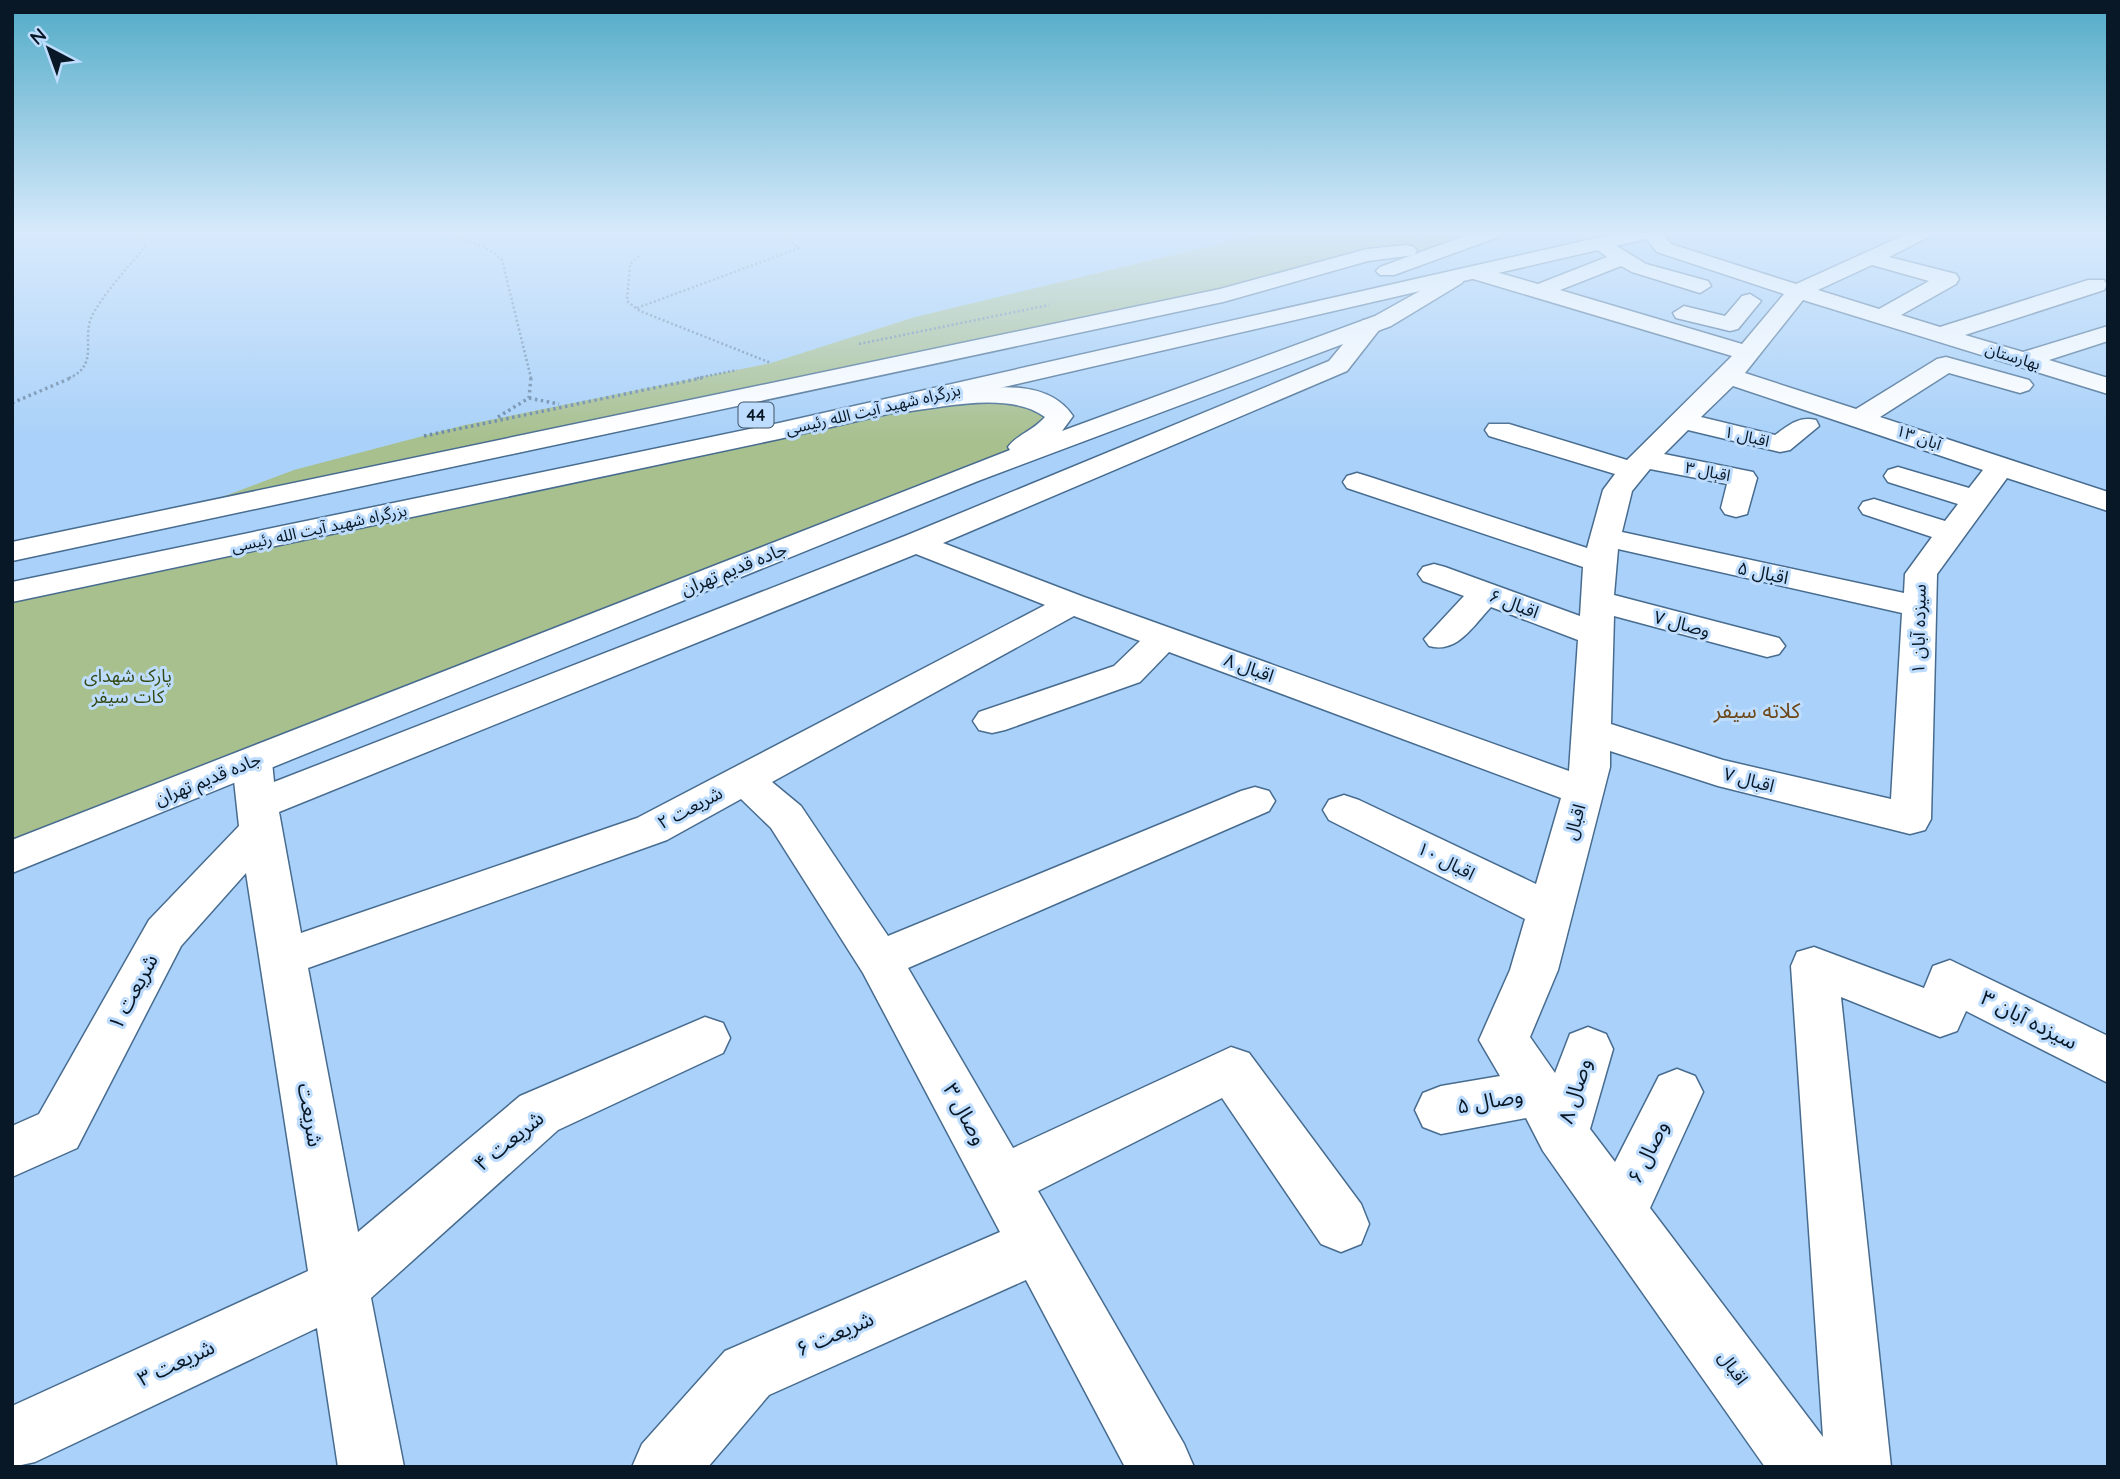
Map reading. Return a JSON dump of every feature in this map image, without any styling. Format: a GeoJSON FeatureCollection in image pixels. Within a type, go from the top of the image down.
{"type":"FeatureCollection","features":[{"type":"Feature","properties":{"kind":"main road"},"geometry":{"type":"LineString","coordinates":[[12,552],[1194,301]]}},
{"type":"Feature","properties":{"kind":"main road","name":"بزرگراه شهید آیت الله رئیسی"},"geometry":{"type":"LineString","coordinates":[[12,592],[1262,301]]}},
{"type":"Feature","properties":{"kind":"main road","name":"بزرگراه شهید آیت الله رئیسی"},"geometry":{"type":"LineString","coordinates":[[12,576],[889,405],[1351,301]]}},
{"type":"Feature","properties":{"kind":"main road","name":"جاده قدیم تهران"},"geometry":{"type":"LineString","coordinates":[[12,857],[256,799],[968,475],[1371,325],[1419,301]]}},
{"type":"Feature","properties":{"kind":"main road","name":"۱۳ آبان"},"geometry":{"type":"LineString","coordinates":[[1583,301],[1862,418],[2097,498]]}},
{"type":"Feature","properties":{"kind":"main road"},"geometry":{"type":"LineString","coordinates":[[1658,301],[1730,324],[1777,301]]}},
{"type":"Feature","properties":{"kind":"main road"},"geometry":{"type":"LineString","coordinates":[[1632,473],[1738,364],[1777,301]]}},
{"type":"Feature","properties":{"kind":"main road","name":"بهارستان"},"geometry":{"type":"LineString","coordinates":[[1777,301],[1883,316],[2108,386]]}},
{"type":"Feature","properties":{"kind":"main road"},"geometry":{"type":"LineString","coordinates":[[1883,316],[1909,301]]}},
{"type":"Feature","properties":{"kind":"main road"},"geometry":{"type":"LineString","coordinates":[[1943,334],[2046,301]]}},
{"type":"Feature","properties":{"kind":"main road"},"geometry":{"type":"LineString","coordinates":[[256,799],[916,543],[1338,366],[1371,325]]}},
{"type":"Feature","properties":{"kind":"main road"},"geometry":{"type":"LineString","coordinates":[[1050,331],[1118,336]]}},
{"type":"Feature","properties":{"kind":"main road"},"geometry":{"type":"LineString","coordinates":[[2024,360],[2108,333]]}},
{"type":"Feature","properties":{"kind":"main road"},"geometry":{"type":"LineString","coordinates":[[1862,418],[1946,364],[2036,389]]}},
{"type":"Feature","properties":{"kind":"main road"},"geometry":{"type":"LineString","coordinates":[[889,405],[1007,394],[1041,401],[1060,416],[1044,436],[968,475]]}},
{"type":"Feature","properties":{"kind":"main road","name":"اقبال ۱"},"geometry":{"type":"LineString","coordinates":[[1682,421],[1780,444],[1807,426]]}},
{"type":"Feature","properties":{"kind":"main road"},"geometry":{"type":"LineString","coordinates":[[1499,430],[1632,473]]}},
{"type":"Feature","properties":{"kind":"main road"},"geometry":{"type":"LineString","coordinates":[[1542,463],[1632,473]]}},
{"type":"Feature","properties":{"kind":"main road","name":"سیزده آبان ۱"},"geometry":{"type":"LineString","coordinates":[[1910,819],[1921,574],[2001,466]]}},
{"type":"Feature","properties":{"kind":"main road"},"geometry":{"type":"LineString","coordinates":[[2097,498],[2108,468]]}},
{"type":"Feature","properties":{"kind":"main road","name":"اقبال ۳"},"geometry":{"type":"LineString","coordinates":[[1632,473],[1743,478],[1736,508]]}},
{"type":"Feature","properties":{"kind":"main road","name":"اقبال"},"geometry":{"type":"LineString","coordinates":[[1632,473],[1599,583],[1590,766],[1534,970],[1504,1040],[1619,1212],[1805,1467]]}},
{"type":"Feature","properties":{"kind":"main road"},"geometry":{"type":"LineString","coordinates":[[1898,476],[1976,500]]}},
{"type":"Feature","properties":{"kind":"main road"},"geometry":{"type":"LineString","coordinates":[[1357,482],[1599,583]]}},
{"type":"Feature","properties":{"kind":"main road"},"geometry":{"type":"LineString","coordinates":[[1874,508],[1951,533]]}},
{"type":"Feature","properties":{"kind":"main road","name":"اقبال ۸"},"geometry":{"type":"LineString","coordinates":[[916,543],[1072,604],[1583,791]]}},
{"type":"Feature","properties":{"kind":"main road","name":"اقبال ۶"},"geometry":{"type":"LineString","coordinates":[[1434,574],[1486,593],[1599,583]]}},
{"type":"Feature","properties":{"kind":"main road","name":"اقبال ۵"},"geometry":{"type":"LineString","coordinates":[[1599,583],[1920,607]]}},
{"type":"Feature","properties":{"kind":"main road","name":"وصال ۷"},"geometry":{"type":"LineString","coordinates":[[1599,583],[1767,646]]}},
{"type":"Feature","properties":{"kind":"main road"},"geometry":{"type":"LineString","coordinates":[[1441,639],[1486,593]]}},
{"type":"Feature","properties":{"kind":"main road","name":"شریعت ۲"},"geometry":{"type":"LineString","coordinates":[[283,958],[652,829],[1072,604]]}},
{"type":"Feature","properties":{"kind":"main road"},"geometry":{"type":"LineString","coordinates":[[992,721],[1127,674],[1164,637]]}},
{"type":"Feature","properties":{"kind":"main road","name":"اقبال ۷"},"geometry":{"type":"LineString","coordinates":[[1591,732],[1718,772],[1910,819]]}},
{"type":"Feature","properties":{"kind":"main road","name":"وصال ۳"},"geometry":{"type":"LineString","coordinates":[[744,779],[786,817],[879,960],[1161,1467]]}},
{"type":"Feature","properties":{"kind":"main road","name":"شریعت"},"geometry":{"type":"LineString","coordinates":[[256,799],[371,1467]]}},
{"type":"Feature","properties":{"kind":"main road","name":"شریعت ۱"},"geometry":{"type":"LineString","coordinates":[[12,1152],[58,1131],[165,933],[256,799]]}},
{"type":"Feature","properties":{"kind":"main road"},"geometry":{"type":"LineString","coordinates":[[879,960],[1255,801]]}},
{"type":"Feature","properties":{"kind":"main road","name":"اقبال ۱۰"},"geometry":{"type":"LineString","coordinates":[[1344,810],[1550,911]]}},
{"type":"Feature","properties":{"kind":"main road","name":"سیزده آبان ۳"},"geometry":{"type":"LineString","coordinates":[[1858,1467],[1814,966],[1940,1016],[1950,980],[2108,1060]]}},
{"type":"Feature","properties":{"kind":"main road","name":"شریعت ۴"},"geometry":{"type":"LineString","coordinates":[[340,1286],[539,1113],[705,1038]]}},
{"type":"Feature","properties":{"kind":"main road","name":"وصال ۸"},"geometry":{"type":"LineString","coordinates":[[1551,1113],[1588,1049]]}},
{"type":"Feature","properties":{"kind":"main road"},"geometry":{"type":"LineString","coordinates":[[1002,1181],[1231,1069],[1341,1224]]}},
{"type":"Feature","properties":{"kind":"main road","name":"وصال ۶"},"geometry":{"type":"LineString","coordinates":[[1619,1212],[1677,1092]]}},
{"type":"Feature","properties":{"kind":"main road","name":"وصال ۵"},"geometry":{"type":"LineString","coordinates":[[1441,1110],[1551,1113]]}},
{"type":"Feature","properties":{"kind":"main road","name":"شریعت ۶"},"geometry":{"type":"LineString","coordinates":[[666,1467],[747,1373],[1038,1245]]}},
{"type":"Feature","properties":{"kind":"main road","name":"شریعت ۳"},"geometry":{"type":"LineString","coordinates":[[12,1439],[340,1286]]}},
{"type":"Feature","properties":{"kind":"path"},"geometry":{"type":"LineString","coordinates":[[12,403],[76,375],[85,367],[92,344],[89,326],[91,317],[103,301]]}},
{"type":"Feature","properties":{"kind":"path"},"geometry":{"type":"LineString","coordinates":[[512,301],[531,374],[529,398]]}},
{"type":"Feature","properties":{"kind":"path"},"geometry":{"type":"LineString","coordinates":[[627,301],[636,308],[771,363]]}},
{"type":"Feature","properties":{"kind":"path"},"geometry":{"type":"LineString","coordinates":[[636,308],[655,301]]}},
{"type":"Feature","properties":{"kind":"path"},"geometry":{"type":"LineString","coordinates":[[494,419],[529,398],[563,405]]}},
{"type":"Feature","properties":{"kind":"green space"},"geometry":{"type":"Polygon","coordinates":[[[981,301],[1195,301],[156,522],[294,470],[465,425],[771,363],[915,317],[981,301]]]}},
{"type":"Feature","properties":{"kind":"green space","name":"پارک شهدای کات سیفر"},"geometry":{"type":"Polygon","coordinates":[[[1007,394],[1060,416],[1044,436],[968,475],[12,857],[12,592],[889,406],[1007,394]]]}},
{"type":"Feature","properties":{"kind":"district","name":"کلاته سیفر"},"geometry":{"type":"Point","coordinates":[1757,711]}}]}
